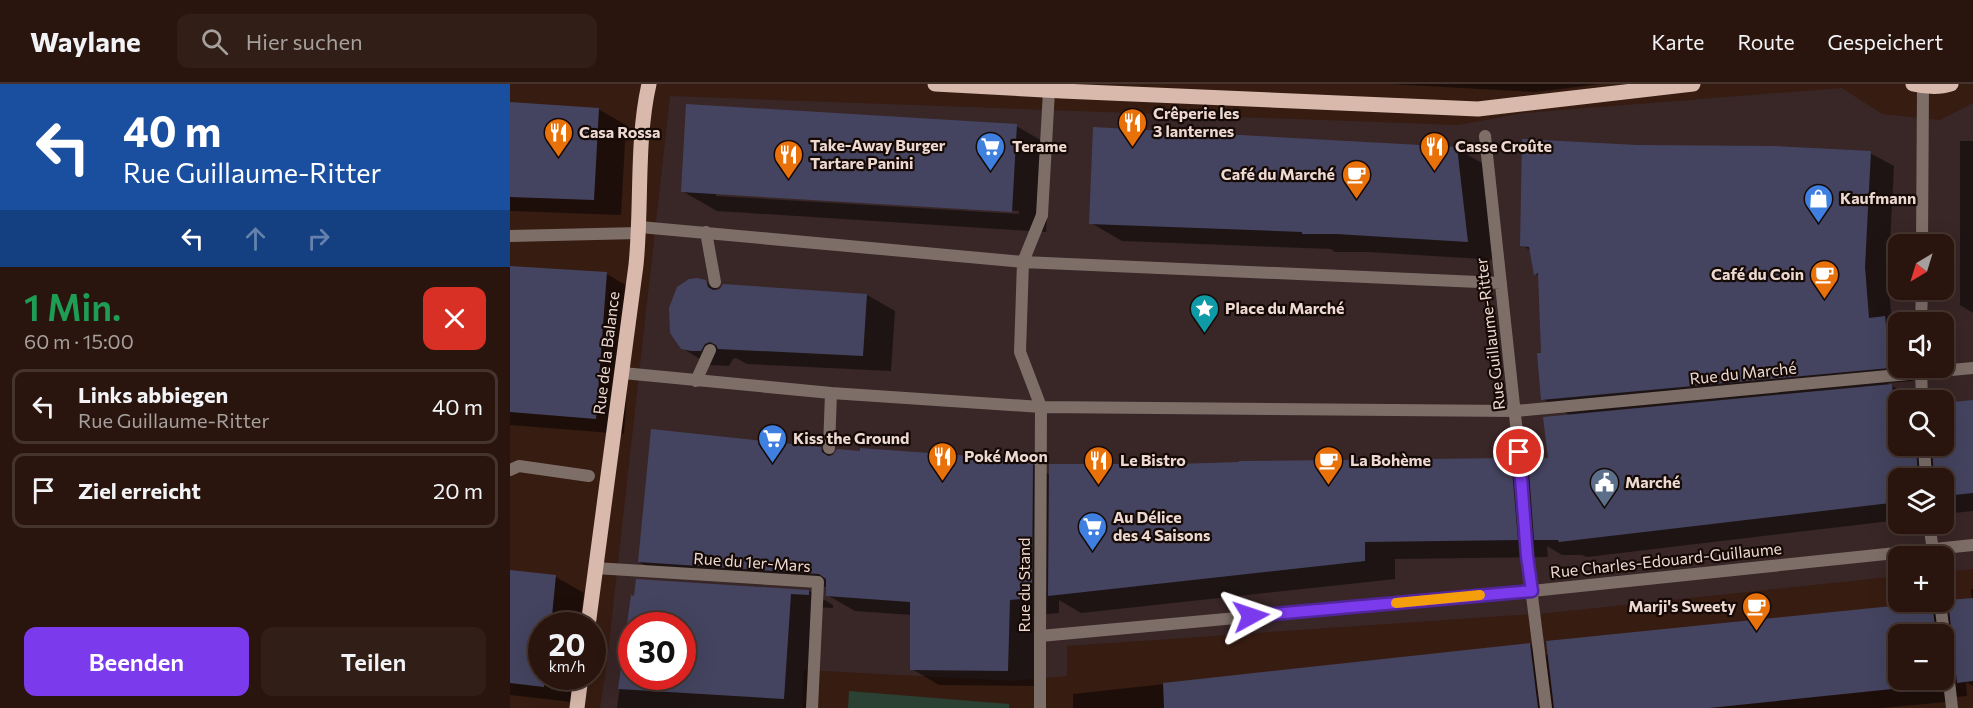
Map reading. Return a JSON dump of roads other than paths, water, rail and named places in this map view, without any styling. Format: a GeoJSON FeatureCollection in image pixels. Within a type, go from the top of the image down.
{"type":"FeatureCollection","features":[{"type":"Feature","properties":{"kind":"main road","name":"Rue de la Balance"},"geometry":{"type":"LineString","coordinates":[[590,612],[623,374],[640,230],[644,108],[649,84]]}},
{"type":"Feature","properties":{"kind":"main road"},"geometry":{"type":"LineString","coordinates":[[935,84],[1478,110],[1693,84]]}},
{"type":"Feature","properties":{"kind":"main road"},"geometry":{"type":"LineString","coordinates":[[1918,85],[1942,87],[1952,84]]}},
{"type":"Feature","properties":{"kind":"main road"},"geometry":{"type":"LineString","coordinates":[[577,708],[579,690]]}},
{"type":"Feature","properties":{"kind":"street"},"geometry":{"type":"LineString","coordinates":[[1918,85],[1922,234]]}},
{"type":"Feature","properties":{"kind":"street"},"geometry":{"type":"LineString","coordinates":[[1023,262],[1042,215],[1057,89]]}},
{"type":"Feature","properties":{"kind":"street","name":"Rue Guillaume-Ritter"},"geometry":{"type":"LineString","coordinates":[[1485,136],[1515,411],[1527,556],[1546,708]]}},
{"type":"Feature","properties":{"kind":"street"},"geometry":{"type":"LineString","coordinates":[[510,236],[640,230],[706,232],[1023,262],[1501,283]]}},
{"type":"Feature","properties":{"kind":"street"},"geometry":{"type":"LineString","coordinates":[[706,232],[715,282]]}},
{"type":"Feature","properties":{"kind":"street","name":"Rue du Stand"},"geometry":{"type":"LineString","coordinates":[[1023,262],[1020,352],[1041,407],[1040,708]]}},
{"type":"Feature","properties":{"kind":"street"},"geometry":{"type":"LineString","coordinates":[[696,381],[710,350]]}},
{"type":"Feature","properties":{"kind":"street","name":"Rue du Marché"},"geometry":{"type":"LineString","coordinates":[[1954,369],[1973,369]]}},
{"type":"Feature","properties":{"kind":"street","name":"Rue du Marché"},"geometry":{"type":"LineString","coordinates":[[623,374],[831,393],[1041,407],[1515,411],[1888,373]]}},
{"type":"Feature","properties":{"kind":"street"},"geometry":{"type":"LineString","coordinates":[[829,447],[831,393]]}},
{"type":"Feature","properties":{"kind":"street"},"geometry":{"type":"LineString","coordinates":[[510,470],[519,466],[589,476]]}},
{"type":"Feature","properties":{"kind":"street","name":"Rue Charles-Edouard-Guillaume"},"geometry":{"type":"LineString","coordinates":[[1954,549],[1973,545]]}},
{"type":"Feature","properties":{"kind":"street","name":"Rue Charles-Edouard-Guillaume"},"geometry":{"type":"LineString","coordinates":[[1040,636],[1888,557]]}},
{"type":"Feature","properties":{"kind":"street","name":"Rue du 1er-Mars"},"geometry":{"type":"LineString","coordinates":[[595,568],[818,582],[812,708]]}},
{"type":"Feature","properties":{"kind":"street"},"geometry":{"type":"LineString","coordinates":[[1950,690],[1952,708]]}},
{"type":"Feature","properties":{"kind":"place","name":"Crêperie les 3 lanternes"},"geometry":{"type":"Point","coordinates":[1132,148]}},
{"type":"Feature","properties":{"kind":"place","name":"Casa Rossa"},"geometry":{"type":"Point","coordinates":[558,158]}},
{"type":"Feature","properties":{"kind":"place","name":"Terame"},"geometry":{"type":"Point","coordinates":[991,172]}},
{"type":"Feature","properties":{"kind":"place","name":"Casse Croûte"},"geometry":{"type":"Point","coordinates":[1434,172]}},
{"type":"Feature","properties":{"kind":"place","name":"Take-Away Burger Tartare Panini"},"geometry":{"type":"Point","coordinates":[789,180]}},
{"type":"Feature","properties":{"kind":"place","name":"Café du Marché"},"geometry":{"type":"Point","coordinates":[1356,200]}},
{"type":"Feature","properties":{"kind":"place","name":"Kaufmann"},"geometry":{"type":"Point","coordinates":[1819,224]}},
{"type":"Feature","properties":{"kind":"place","name":"Café du Coin"},"geometry":{"type":"Point","coordinates":[1825,300]}},
{"type":"Feature","properties":{"kind":"place","name":"Place du Marché"},"geometry":{"type":"Point","coordinates":[1204,334]}},
{"type":"Feature","properties":{"kind":"place","name":"Kiss the Ground"},"geometry":{"type":"Point","coordinates":[772,464]}},
{"type":"Feature","properties":{"kind":"place","name":"Poké Moon"},"geometry":{"type":"Point","coordinates":[943,482]}},
{"type":"Feature","properties":{"kind":"place","name":"Le Bistro"},"geometry":{"type":"Point","coordinates":[1099,486]}},
{"type":"Feature","properties":{"kind":"place","name":"La Bohème"},"geometry":{"type":"Point","coordinates":[1329,486]}},
{"type":"Feature","properties":{"kind":"place","name":"Marché"},"geometry":{"type":"Point","coordinates":[1604,508]}},
{"type":"Feature","properties":{"kind":"place","name":"Au Délice des 4 Saisons"},"geometry":{"type":"Point","coordinates":[1092,552]}},
{"type":"Feature","properties":{"kind":"place","name":"Marji's Sweety"},"geometry":{"type":"Point","coordinates":[1757,632]}}]}
